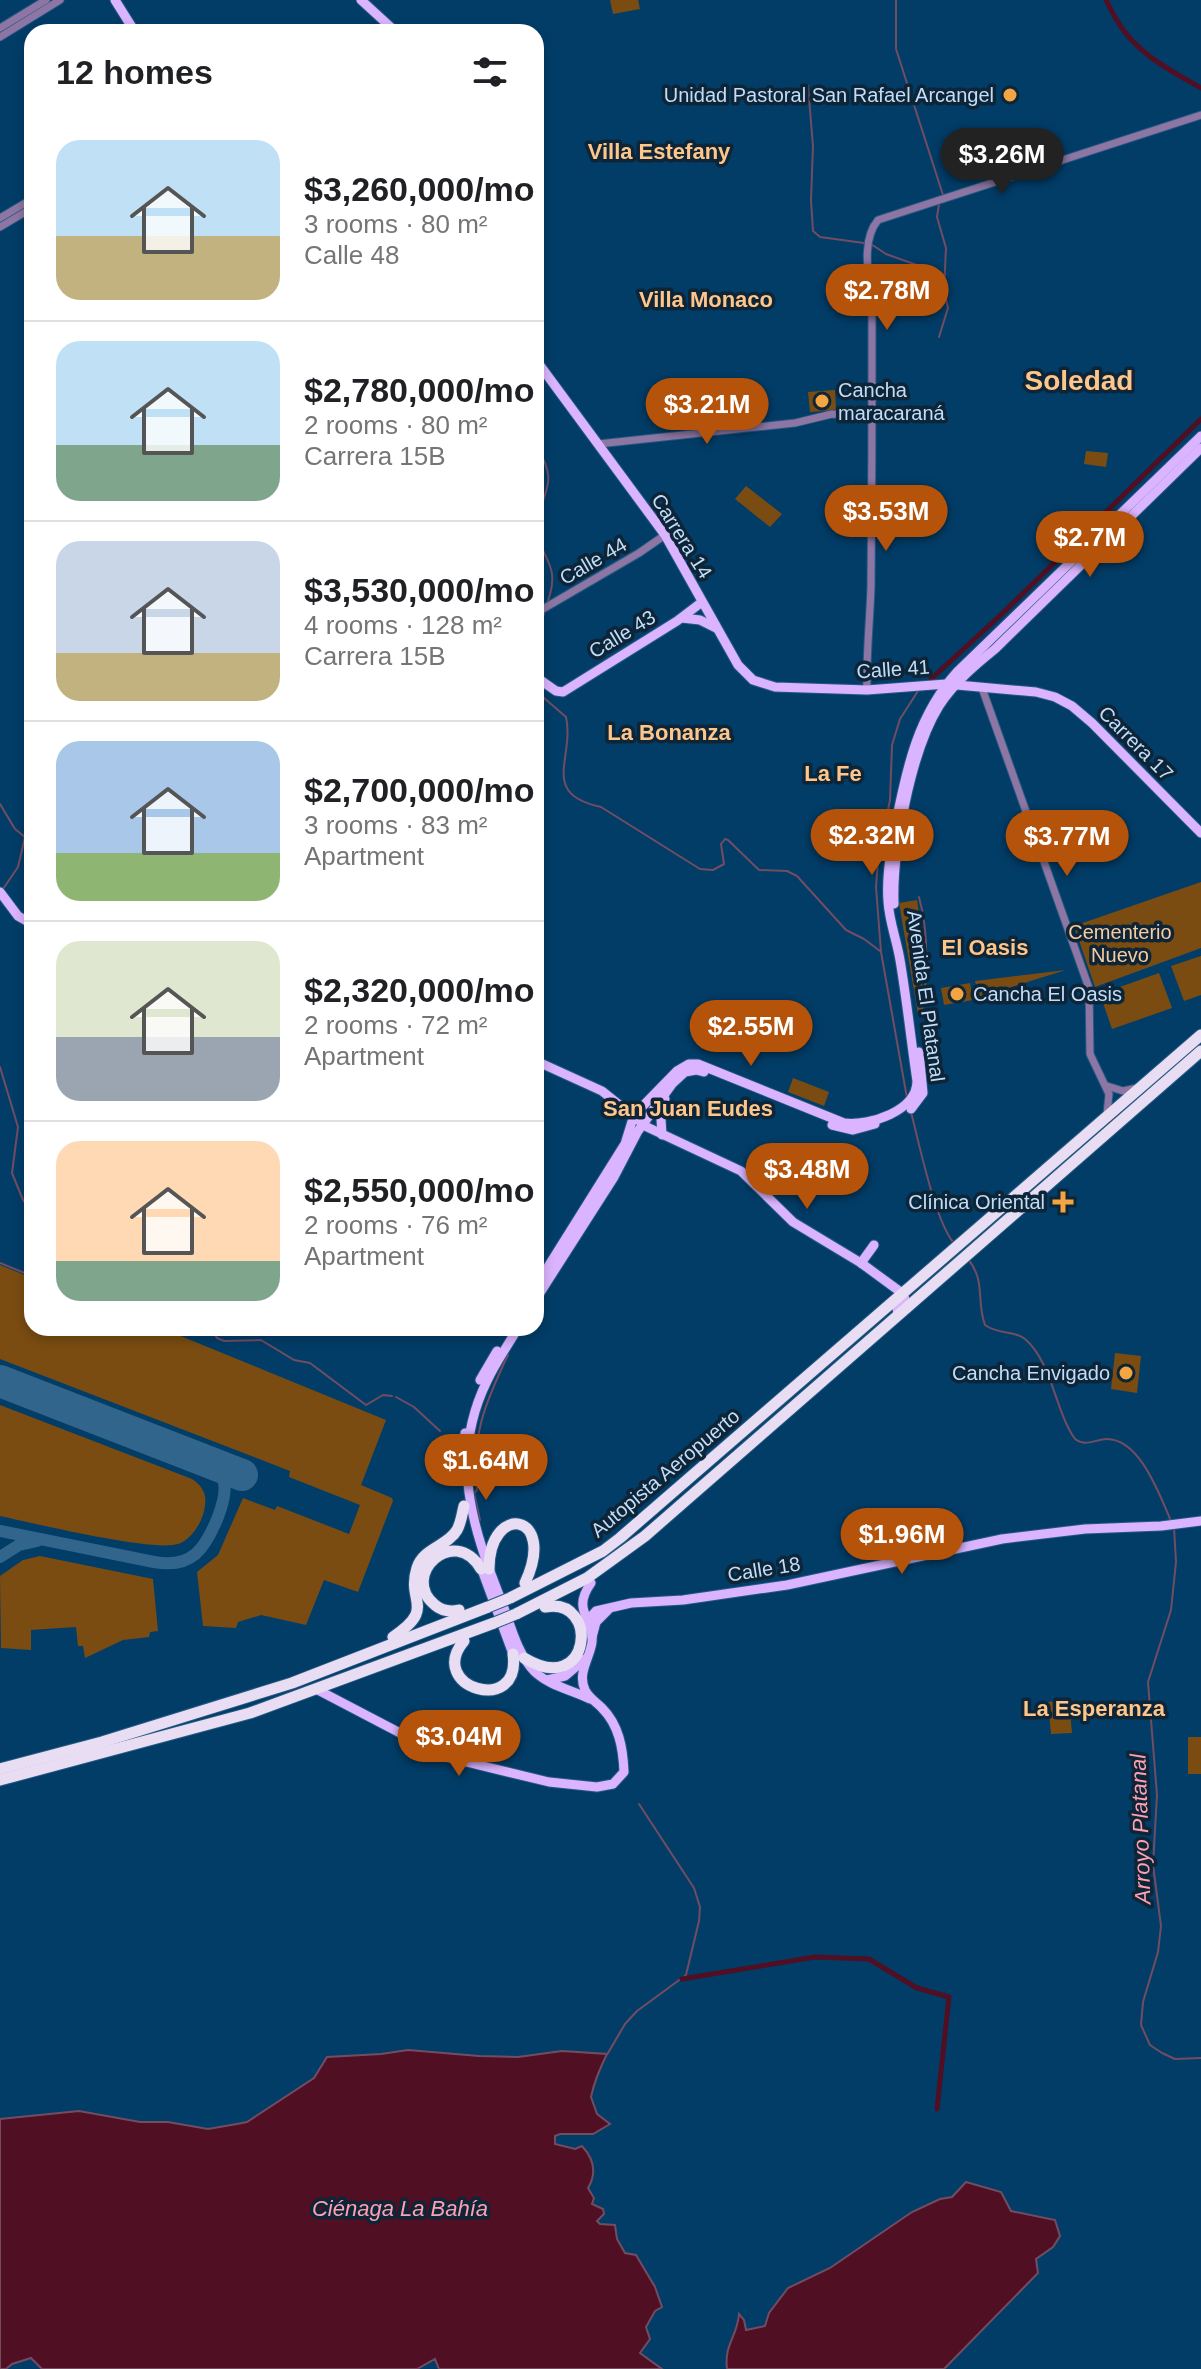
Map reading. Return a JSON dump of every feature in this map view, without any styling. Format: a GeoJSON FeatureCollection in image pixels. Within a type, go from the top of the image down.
{"type":"FeatureCollection","features":[{"type":"Feature","properties":{"kind":"highway","name":"Autopista Aeropuerto"},"geometry":{"type":"LineString","coordinates":[[0,1769],[102,1742],[343,1665],[603,1551],[1201,1035]]}},
{"type":"Feature","properties":{"kind":"highway","name":"Autopista Aeropuerto"},"geometry":{"type":"LineString","coordinates":[[0,1780],[250,1713],[495,1626],[587,1578],[645,1536],[1201,1051]]}},
{"type":"Feature","properties":{"kind":"highway"},"geometry":{"type":"LineString","coordinates":[[393,1637],[417,1616],[416,1576],[421,1559],[456,1533],[464,1506]]}},
{"type":"Feature","properties":{"kind":"highway"},"geometry":{"type":"LineString","coordinates":[[459,1610],[441,1609],[427,1596],[424,1583],[428,1565],[442,1553],[456,1551],[469,1555],[485,1569],[490,1547],[499,1532],[512,1524],[524,1526],[533,1534],[536,1545],[533,1564],[525,1583]]}},
{"type":"Feature","properties":{"kind":"highway"},"geometry":{"type":"LineString","coordinates":[[517,1617],[545,1607],[591,1583],[637,1550],[645,1536]]}},
{"type":"Feature","properties":{"kind":"highway"},"geometry":{"type":"LineString","coordinates":[[509,1594],[600,1545],[620,1538]]}},
{"type":"Feature","properties":{"kind":"highway"},"geometry":{"type":"LineString","coordinates":[[343,1665],[366,1649],[393,1637],[459,1610],[486,1604]]}},
{"type":"Feature","properties":{"kind":"highway"},"geometry":{"type":"LineString","coordinates":[[464,1641],[457,1652],[456,1668],[464,1683],[479,1691],[496,1689],[506,1682],[519,1656],[553,1669],[570,1662],[579,1652],[582,1638],[577,1620],[563,1608],[545,1607]]}},
{"type":"Feature","properties":{"kind":"highway"},"geometry":{"type":"LineString","coordinates":[[408,1655],[427,1655],[495,1626]]}},
{"type":"Feature","properties":{"kind":"main road"},"geometry":{"type":"LineString","coordinates":[[115,0],[130,24]]}},
{"type":"Feature","properties":{"kind":"main road"},"geometry":{"type":"LineString","coordinates":[[361,0],[387,24]]}},
{"type":"Feature","properties":{"kind":"main road","name":"Carrera 14"},"geometry":{"type":"LineString","coordinates":[[544,371],[665,535],[738,665],[753,680]]}},
{"type":"Feature","properties":{"kind":"main road","name":"Avenida El Platanal"},"geometry":{"type":"LineString","coordinates":[[544,1282],[614,1177],[643,1124],[680,1075],[696,1070],[845,1130],[862,1129],[902,1112],[923,1093],[905,958],[893,901],[907,801],[921,744],[950,685],[1201,436]]}},
{"type":"Feature","properties":{"kind":"main road","name":"Avenida El Platanal"},"geometry":{"type":"LineString","coordinates":[[950,685],[998,645],[1201,448]]}},
{"type":"Feature","properties":{"kind":"main road","name":"Calle 43"},"geometry":{"type":"LineString","coordinates":[[544,682],[560,693],[682,618],[702,602]]}},
{"type":"Feature","properties":{"kind":"main road"},"geometry":{"type":"LineString","coordinates":[[682,618],[700,620],[716,628]]}},
{"type":"Feature","properties":{"kind":"main road"},"geometry":{"type":"LineString","coordinates":[[971,669],[978,688]]}},
{"type":"Feature","properties":{"kind":"main road","name":"Calle 41"},"geometry":{"type":"LineString","coordinates":[[753,680],[767,686],[790,689],[867,690],[932,684],[1036,692]]}},
{"type":"Feature","properties":{"kind":"main road","name":"Carrera 17"},"geometry":{"type":"LineString","coordinates":[[1036,692],[1072,706],[1201,833]]}},
{"type":"Feature","properties":{"kind":"main road"},"geometry":{"type":"LineString","coordinates":[[0,892],[24,919]]}},
{"type":"Feature","properties":{"kind":"main road"},"geometry":{"type":"LineString","coordinates":[[544,1064],[595,1086],[662,1135],[741,1171],[793,1222],[861,1263],[902,1293],[905,1299],[897,1309],[899,1315]]}},
{"type":"Feature","properties":{"kind":"main road","name":"Avenida El Platanal"},"geometry":{"type":"LineString","coordinates":[[544,1281],[629,1137],[634,1115],[677,1071],[692,1064],[844,1123],[858,1123],[902,1112]]}},
{"type":"Feature","properties":{"kind":"main road"},"geometry":{"type":"LineString","coordinates":[[662,1135],[661,1119],[666,1092]]}},
{"type":"Feature","properties":{"kind":"main road"},"geometry":{"type":"LineString","coordinates":[[623,1106],[629,1137]]}},
{"type":"Feature","properties":{"kind":"main road"},"geometry":{"type":"LineString","coordinates":[[861,1263],[874,1245]]}},
{"type":"Feature","properties":{"kind":"main road"},"geometry":{"type":"LineString","coordinates":[[506,1336],[482,1377],[468,1414],[461,1463],[464,1506],[519,1656],[545,1680],[596,1703]]}},
{"type":"Feature","properties":{"kind":"main road"},"geometry":{"type":"LineString","coordinates":[[485,1569],[469,1504],[467,1472],[470,1435],[485,1385],[513,1336]]}},
{"type":"Feature","properties":{"kind":"main road","name":"Calle 18"},"geometry":{"type":"LineString","coordinates":[[586,1622],[592,1614],[614,1606],[787,1585],[1002,1539],[1085,1529],[1201,1521]]}},
{"type":"Feature","properties":{"kind":"main road"},"geometry":{"type":"LineString","coordinates":[[591,1583],[583,1596],[582,1609],[592,1637]]}},
{"type":"Feature","properties":{"kind":"main road"},"geometry":{"type":"LineString","coordinates":[[583,1596],[589,1607],[601,1610]]}},
{"type":"Feature","properties":{"kind":"main road"},"geometry":{"type":"LineString","coordinates":[[316,1689],[446,1757],[561,1784],[597,1787],[617,1782],[624,1772],[619,1735],[610,1716],[584,1687],[583,1673],[601,1615],[614,1606]]}},
{"type":"Feature","properties":{"kind":"main road"},"geometry":{"type":"LineString","coordinates":[[545,1680],[565,1676],[579,1667],[587,1656]]}},
{"type":"Feature","properties":{"kind":"street"},"geometry":{"type":"LineString","coordinates":[[0,28],[46,0]]}},
{"type":"Feature","properties":{"kind":"street"},"geometry":{"type":"LineString","coordinates":[[0,37],[60,0]]}},
{"type":"Feature","properties":{"kind":"street"},"geometry":{"type":"LineString","coordinates":[[867,690],[871,557],[871,296],[868,244],[873,227],[878,220],[1201,115]]}},
{"type":"Feature","properties":{"kind":"street"},"geometry":{"type":"LineString","coordinates":[[0,218],[24,204]]}},
{"type":"Feature","properties":{"kind":"street"},"geometry":{"type":"LineString","coordinates":[[0,227],[24,213]]}},
{"type":"Feature","properties":{"kind":"street"},"geometry":{"type":"LineString","coordinates":[[598,444],[837,414],[871,417]]}},
{"type":"Feature","properties":{"kind":"street","name":"Calle 44"},"geometry":{"type":"LineString","coordinates":[[544,608],[665,535]]}},
{"type":"Feature","properties":{"kind":"street"},"geometry":{"type":"LineString","coordinates":[[978,688],[1089,988],[1090,1054],[1110,1098],[1107,1114]]}},
{"type":"Feature","properties":{"kind":"street"},"geometry":{"type":"LineString","coordinates":[[1103,1083],[1119,1090],[1139,1087]]}},
{"type":"Feature","properties":{"kind":"green space"},"geometry":{"type":"Polygon","coordinates":[[[610,0],[638,0],[640,9],[613,14],[610,0]]]}},
{"type":"Feature","properties":{"kind":"green space","name":"Cancha maracaraná"},"geometry":{"type":"Polygon","coordinates":[[[835,390],[836,410],[810,412],[808,392],[835,390]]]}},
{"type":"Feature","properties":{"kind":"green space"},"geometry":{"type":"Polygon","coordinates":[[[1086,451],[1108,453],[1106,467],[1084,464],[1086,451]]]}},
{"type":"Feature","properties":{"kind":"green space"},"geometry":{"type":"Polygon","coordinates":[[[746,486],[782,514],[770,527],[735,499],[746,486]]]}},
{"type":"Feature","properties":{"kind":"green space","name":"Cementerio Nuevo"},"geometry":{"type":"Polygon","coordinates":[[[1201,882],[1201,948],[1095,987],[1074,926],[1201,882]]]}},
{"type":"Feature","properties":{"kind":"green space"},"geometry":{"type":"Polygon","coordinates":[[[917,900],[924,945],[921,1014],[918,1014],[899,903],[917,900]]]}},
{"type":"Feature","properties":{"kind":"green space"},"geometry":{"type":"Polygon","coordinates":[[[1201,956],[1201,995],[1184,1001],[1171,966],[1201,956]]]}},
{"type":"Feature","properties":{"kind":"green space"},"geometry":{"type":"Polygon","coordinates":[[[1066,970],[979,997],[975,981],[1066,970]]]}},
{"type":"Feature","properties":{"kind":"green space"},"geometry":{"type":"Polygon","coordinates":[[[1159,973],[1172,1008],[1112,1029],[1100,994],[1159,973]]]}},
{"type":"Feature","properties":{"kind":"green space","name":"Cancha El Oasis"},"geometry":{"type":"Polygon","coordinates":[[[970,983],[973,1000],[944,1005],[941,988],[970,983]]]}},
{"type":"Feature","properties":{"kind":"green space"},"geometry":{"type":"Polygon","coordinates":[[[793,1078],[829,1092],[824,1106],[788,1092],[793,1078]]]}},
{"type":"Feature","properties":{"kind":"green space"},"geometry":{"type":"Polygon","coordinates":[[[0,1265],[24,1275],[24,1336],[181,1336],[386,1420],[361,1485],[393,1501],[358,1592],[324,1580],[306,1625],[261,1615],[238,1622],[236,1628],[203,1626],[197,1572],[218,1555],[243,1498],[275,1510],[277,1506],[349,1534],[360,1505],[289,1477],[290,1471],[0,1359],[0,1265]]]}},
{"type":"Feature","properties":{"kind":"green space","name":"Cancha Envigado"},"geometry":{"type":"Polygon","coordinates":[[[1115,1353],[1141,1356],[1137,1393],[1111,1389],[1115,1353]]]}},
{"type":"Feature","properties":{"kind":"green space"},"geometry":{"type":"Polygon","coordinates":[[[0,1405],[192,1479],[201,1487],[205,1497],[197,1528],[178,1544],[144,1544],[0,1516],[0,1405]]]}},
{"type":"Feature","properties":{"kind":"green space"},"geometry":{"type":"Polygon","coordinates":[[[40,1556],[153,1579],[158,1631],[150,1632],[149,1637],[123,1640],[85,1658],[83,1646],[78,1646],[76,1627],[31,1630],[31,1650],[1,1648],[0,1576],[23,1560],[40,1556]]]}},
{"type":"Feature","properties":{"kind":"green space"},"geometry":{"type":"Polygon","coordinates":[[[1069,1700],[1072,1733],[1051,1734],[1048,1702],[1069,1700]]]}},
{"type":"Feature","properties":{"kind":"green space"},"geometry":{"type":"Polygon","coordinates":[[[1188,1737],[1201,1737],[1201,1774],[1188,1774],[1188,1737]]]}},
{"type":"Feature","properties":{"kind":"water","name":"Ciénaga La Bahía"},"geometry":{"type":"Polygon","coordinates":[[[408,2050],[518,2057],[562,2051],[607,2054],[591,2097],[597,2114],[610,2124],[593,2134],[560,2134],[555,2136],[555,2144],[575,2149],[582,2146],[586,2151],[593,2166],[593,2177],[588,2188],[594,2198],[592,2204],[603,2209],[604,2214],[597,2221],[615,2225],[617,2239],[625,2253],[636,2255],[655,2287],[662,2307],[655,2311],[646,2327],[650,2339],[640,2353],[662,2369],[439,2369],[435,2359],[417,2369],[42,2369],[31,2358],[0,2369],[0,2119],[79,2111],[140,2122],[168,2122],[208,2129],[247,2122],[314,2078],[327,2057],[408,2050]]]}},
{"type":"Feature","properties":{"kind":"water"},"geometry":{"type":"Polygon","coordinates":[[[966,2182],[1001,2192],[1011,2211],[1055,2220],[1060,2236],[1053,2247],[1036,2259],[1038,2273],[944,2369],[727,2369],[727,2353],[739,2314],[746,2330],[765,2326],[769,2313],[788,2288],[830,2268],[912,2212],[952,2197],[966,2182]]]}},
{"type":"Feature","properties":{"kind":"waterway"},"geometry":{"type":"LineString","coordinates":[[896,0],[896,49],[943,195]]}},
{"type":"Feature","properties":{"kind":"waterway"},"geometry":{"type":"LineString","coordinates":[[1106,0],[1134,43],[1155,60],[1201,88]]}},
{"type":"Feature","properties":{"kind":"waterway"},"geometry":{"type":"LineString","coordinates":[[808,86],[813,146],[813,231],[820,237],[864,243]]}},
{"type":"Feature","properties":{"kind":"waterway"},"geometry":{"type":"LineString","coordinates":[[939,204],[937,217],[946,248],[944,291],[948,308],[939,337]]}},
{"type":"Feature","properties":{"kind":"waterway"},"geometry":{"type":"LineString","coordinates":[[871,244],[886,254],[945,275]]}},
{"type":"Feature","properties":{"kind":"waterway"},"geometry":{"type":"LineString","coordinates":[[931,679],[1201,419]]}},
{"type":"Feature","properties":{"kind":"waterway"},"geometry":{"type":"LineString","coordinates":[[544,460],[548,476],[544,498]]}},
{"type":"Feature","properties":{"kind":"waterway"},"geometry":{"type":"LineString","coordinates":[[544,552],[552,573],[548,601]]}},
{"type":"Feature","properties":{"kind":"waterway"},"geometry":{"type":"LineString","coordinates":[[928,673],[929,681]]}},
{"type":"Feature","properties":{"kind":"waterway"},"geometry":{"type":"LineString","coordinates":[[907,1098],[881,952],[876,887],[890,800],[892,745],[900,719],[918,691]]}},
{"type":"Feature","properties":{"kind":"waterway"},"geometry":{"type":"LineString","coordinates":[[544,698],[566,717],[568,732],[564,772],[565,784],[571,793],[582,801],[601,807],[700,869],[713,870],[724,864],[721,844],[728,840],[759,870],[787,871],[797,876],[846,930],[880,951]]}},
{"type":"Feature","properties":{"kind":"waterway"},"geometry":{"type":"LineString","coordinates":[[0,804],[15,829],[24,836]]}},
{"type":"Feature","properties":{"kind":"waterway"},"geometry":{"type":"LineString","coordinates":[[3,889],[18,867],[24,841]]}},
{"type":"Feature","properties":{"kind":"waterway"},"geometry":{"type":"LineString","coordinates":[[919,897],[925,926],[926,956],[921,1016]]}},
{"type":"Feature","properties":{"kind":"waterway"},"geometry":{"type":"LineString","coordinates":[[0,1067],[18,1127],[12,1173],[24,1201]]}},
{"type":"Feature","properties":{"kind":"waterway"},"geometry":{"type":"LineString","coordinates":[[911,1112],[934,1199],[953,1242]]}},
{"type":"Feature","properties":{"kind":"waterway","name":"Arroyo Platanal"},"geometry":{"type":"LineString","coordinates":[[968,1259],[977,1275],[985,1325],[1021,1336],[1034,1349],[1075,1439],[1086,1443],[1106,1439],[1118,1441],[1139,1458],[1155,1484],[1171,1521]]}},
{"type":"Feature","properties":{"kind":"waterway"},"geometry":{"type":"LineString","coordinates":[[0,1263],[24,1273]]}},
{"type":"Feature","properties":{"kind":"waterway"},"geometry":{"type":"LineString","coordinates":[[216,1336],[224,1341],[261,1340],[294,1360],[310,1363],[366,1405],[383,1395],[392,1396]]}},
{"type":"Feature","properties":{"kind":"waterway"},"geometry":{"type":"LineString","coordinates":[[480,1520],[474,1493],[477,1490],[478,1437],[487,1404],[508,1355]]}},
{"type":"Feature","properties":{"kind":"waterway"},"geometry":{"type":"LineString","coordinates":[[396,1397],[414,1407],[440,1431]]}},
{"type":"Feature","properties":{"kind":"waterway","name":"Arroyo Platanal"},"geometry":{"type":"LineString","coordinates":[[1174,1527],[1176,1562],[1171,1610],[1148,1682],[1157,1795],[1153,1865],[1161,1926],[1158,1952],[1143,2002],[1141,2025],[1150,2045],[1162,2053],[1175,2059],[1201,2058]]}},
{"type":"Feature","properties":{"kind":"waterway"},"geometry":{"type":"LineString","coordinates":[[608,2053],[625,2024],[637,2011],[686,1975],[699,1921],[700,1907],[694,1888],[639,1804]]}},
{"type":"Feature","properties":{"kind":"waterway"},"geometry":{"type":"LineString","coordinates":[[682,1979],[815,1957],[869,1959],[917,1988],[949,1997],[937,2109]]}},
{"type":"Feature","properties":{"kind":"taxiway"},"geometry":{"type":"LineString","coordinates":[[0,1531],[154,1562],[188,1559],[208,1539],[224,1499],[222,1477],[201,1459]]}},
{"type":"Feature","properties":{"kind":"taxiway"},"geometry":{"type":"LineString","coordinates":[[0,1557],[19,1545],[37,1541]]}},
{"type":"Feature","properties":{"kind":"runway"},"geometry":{"type":"LineString","coordinates":[[0,1381],[242,1475]]}},
{"type":"Feature","properties":{"kind":"place","name":"Unidad Pastoral San Rafael Arcangel"},"geometry":{"type":"Point","coordinates":[1010,95]}},
{"type":"Feature","properties":{"kind":"place","name":"Cancha maracaraná"},"geometry":{"type":"Point","coordinates":[822,401]}},
{"type":"Feature","properties":{"kind":"place","name":"Cancha El Oasis"},"geometry":{"type":"Point","coordinates":[957,994]}},
{"type":"Feature","properties":{"kind":"place","name":"Clínica Oriental"},"geometry":{"type":"Point","coordinates":[1063,1202]}},
{"type":"Feature","properties":{"kind":"place","name":"Cancha Envigado"},"geometry":{"type":"Point","coordinates":[1126,1373]}},
{"type":"Feature","properties":{"kind":"district","name":"Villa Estefany"},"geometry":{"type":"Point","coordinates":[659,151]}},
{"type":"Feature","properties":{"kind":"district","name":"Villa Monaco"},"geometry":{"type":"Point","coordinates":[706,299]}},
{"type":"Feature","properties":{"kind":"district","name":"Soledad"},"geometry":{"type":"Point","coordinates":[1079,380]}},
{"type":"Feature","properties":{"kind":"district","name":"La Bonanza"},"geometry":{"type":"Point","coordinates":[669,732]}},
{"type":"Feature","properties":{"kind":"district","name":"La Fe"},"geometry":{"type":"Point","coordinates":[833,773]}},
{"type":"Feature","properties":{"kind":"district","name":"El Oasis"},"geometry":{"type":"Point","coordinates":[985,947]}},
{"type":"Feature","properties":{"kind":"district","name":"San Juan Eudes"},"geometry":{"type":"Point","coordinates":[688,1108]}},
{"type":"Feature","properties":{"kind":"district","name":"La Esperanza"},"geometry":{"type":"Point","coordinates":[1094,1708]}}]}
